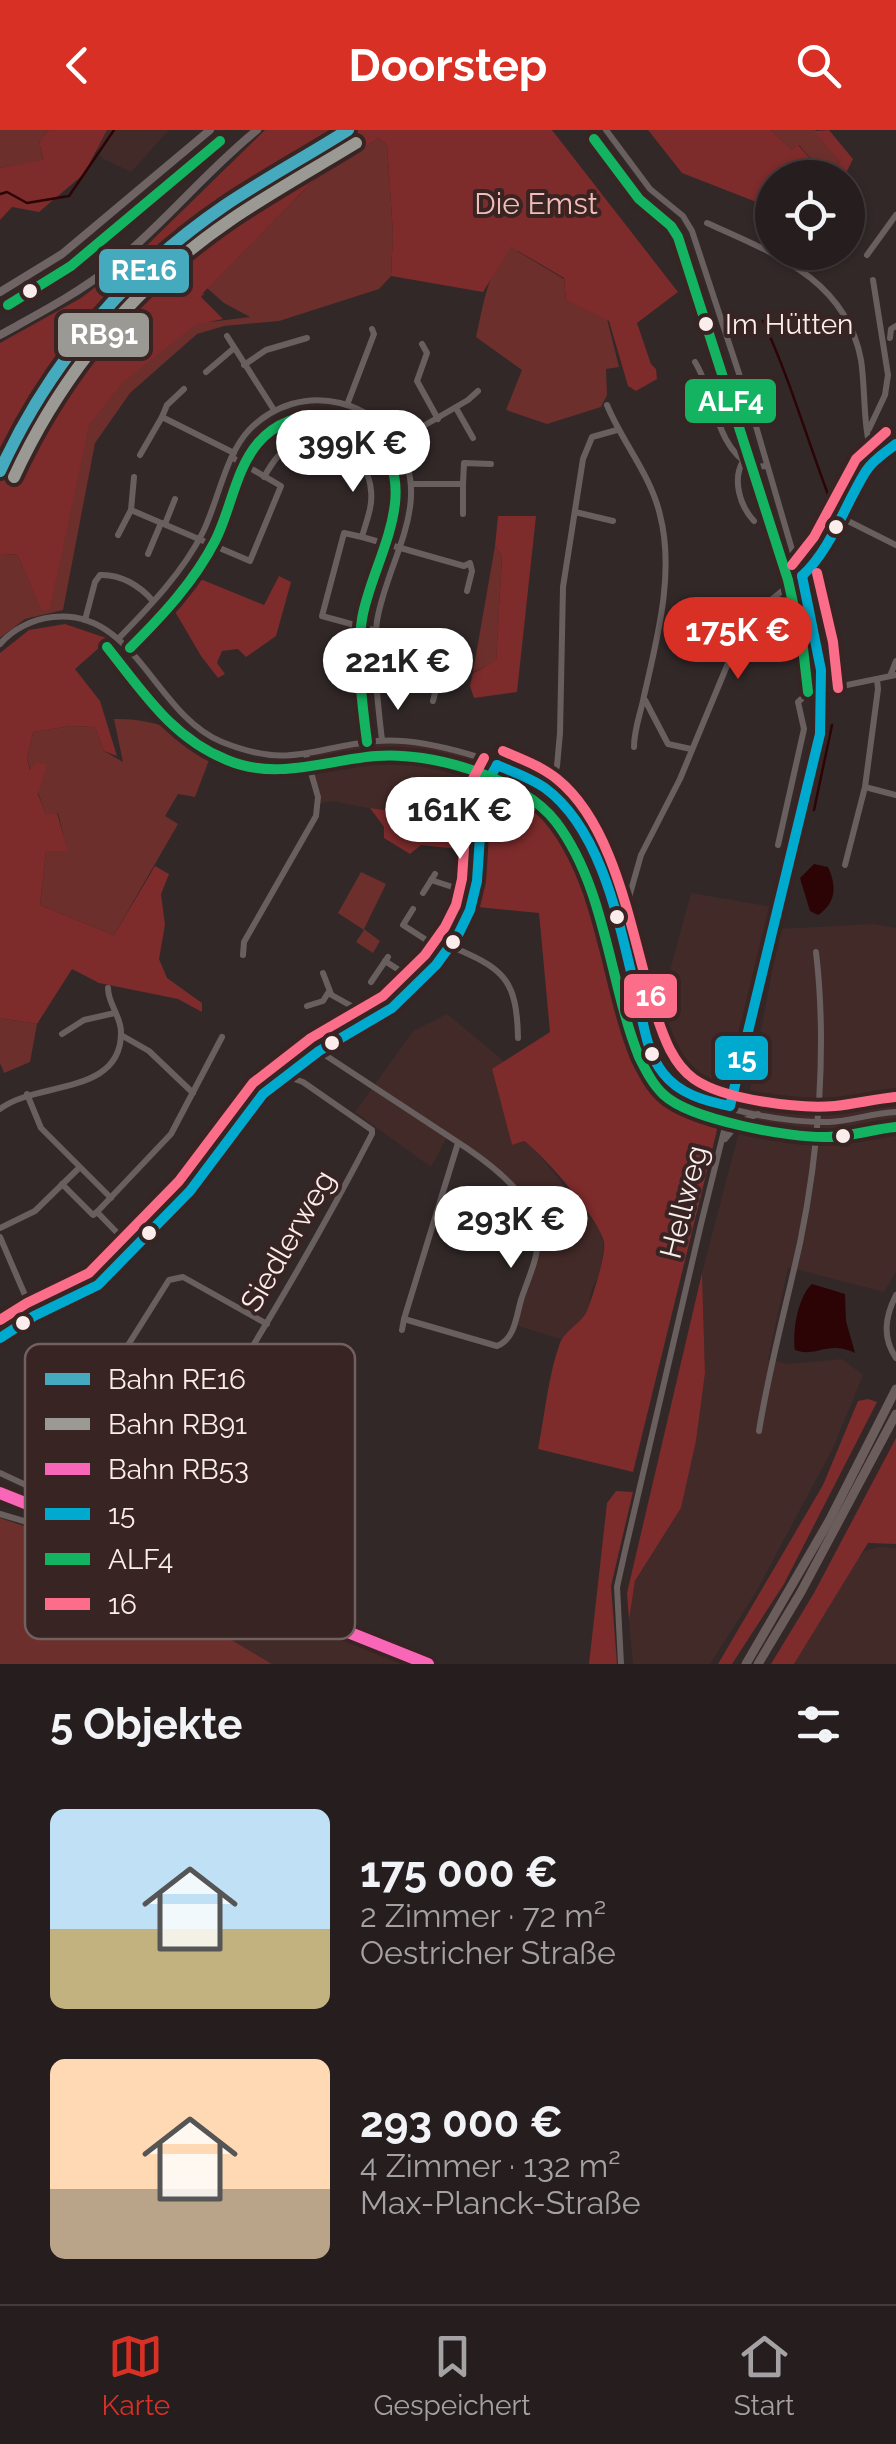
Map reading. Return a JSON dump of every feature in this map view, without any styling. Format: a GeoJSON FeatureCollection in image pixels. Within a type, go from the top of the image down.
{"type":"FeatureCollection","features":[{"type":"Feature","properties":{"kind":"highway"},"geometry":{"type":"LineString","coordinates":[[758,1664],[801,1592],[885,1424],[896,1389]]}},
{"type":"Feature","properties":{"kind":"highway"},"geometry":{"type":"LineString","coordinates":[[746,1664],[885,1424],[896,1414]]}},
{"type":"Feature","properties":{"kind":"main road"},"geometry":{"type":"LineString","coordinates":[[0,292],[62,254],[210,130]]}},
{"type":"Feature","properties":{"kind":"main road"},"geometry":{"type":"LineString","coordinates":[[0,335],[71,296],[110,268],[168,216],[221,160],[258,130]]}},
{"type":"Feature","properties":{"kind":"street"},"geometry":{"type":"LineString","coordinates":[[606,130],[650,189],[683,216],[692,231],[802,576]]}},
{"type":"Feature","properties":{"kind":"street"},"geometry":{"type":"LineString","coordinates":[[867,254],[896,214]]}},
{"type":"Feature","properties":{"kind":"street"},"geometry":{"type":"LineString","coordinates":[[707,223],[801,268],[834,301],[852,331],[860,359],[874,460]]}},
{"type":"Feature","properties":{"kind":"street"},"geometry":{"type":"LineString","coordinates":[[868,430],[888,374],[873,280]]}},
{"type":"Feature","properties":{"kind":"street"},"geometry":{"type":"LineString","coordinates":[[890,338],[896,326]]}},
{"type":"Feature","properties":{"kind":"street"},"geometry":{"type":"LineString","coordinates":[[347,405],[374,334],[372,329]]}},
{"type":"Feature","properties":{"kind":"street"},"geometry":{"type":"LineString","coordinates":[[227,336],[274,410]]}},
{"type":"Feature","properties":{"kind":"street"},"geometry":{"type":"LineString","coordinates":[[244,364],[266,350],[307,338]]}},
{"type":"Feature","properties":{"kind":"street"},"geometry":{"type":"LineString","coordinates":[[422,344],[426,352],[417,382],[438,418]]}},
{"type":"Feature","properties":{"kind":"street"},"geometry":{"type":"LineString","coordinates":[[206,372],[233,349]]}},
{"type":"Feature","properties":{"kind":"street"},"geometry":{"type":"LineString","coordinates":[[695,362],[704,376],[718,425],[742,461],[752,467],[767,466]]}},
{"type":"Feature","properties":{"kind":"street"},"geometry":{"type":"LineString","coordinates":[[140,455],[166,405],[184,390]]}},
{"type":"Feature","properties":{"kind":"street"},"geometry":{"type":"LineString","coordinates":[[396,442],[478,391]]}},
{"type":"Feature","properties":{"kind":"street"},"geometry":{"type":"LineString","coordinates":[[119,638],[172,580],[198,539],[233,455],[246,434],[274,410],[308,400],[347,405],[374,418],[396,442],[412,484],[411,509],[386,587],[377,632],[376,689],[382,740]]}},
{"type":"Feature","properties":{"kind":"street"},"geometry":{"type":"LineString","coordinates":[[606,405],[652,490],[664,532],[663,590],[634,747]]}},
{"type":"Feature","properties":{"kind":"street"},"geometry":{"type":"LineString","coordinates":[[456,408],[473,438]]}},
{"type":"Feature","properties":{"kind":"street"},"geometry":{"type":"LineString","coordinates":[[131,510],[250,561],[282,486],[162,416]]}},
{"type":"Feature","properties":{"kind":"street"},"geometry":{"type":"LineString","coordinates":[[549,791],[558,756],[562,600],[574,512],[588,441],[617,430]]}},
{"type":"Feature","properties":{"kind":"street"},"geometry":{"type":"LineString","coordinates":[[264,476],[273,462],[298,442],[324,440],[348,450],[366,470],[372,487],[362,537]]}},
{"type":"Feature","properties":{"kind":"street"},"geometry":{"type":"LineString","coordinates":[[621,914],[640,856],[680,780],[716,685],[744,634],[766,604],[816,561],[874,460],[896,444]]}},
{"type":"Feature","properties":{"kind":"street"},"geometry":{"type":"LineString","coordinates":[[742,461],[738,470],[739,490],[745,512],[754,521]]}},
{"type":"Feature","properties":{"kind":"street"},"geometry":{"type":"LineString","coordinates":[[463,514],[464,463],[491,464]]}},
{"type":"Feature","properties":{"kind":"street"},"geometry":{"type":"LineString","coordinates":[[118,535],[131,510],[134,478]]}},
{"type":"Feature","properties":{"kind":"street"},"geometry":{"type":"LineString","coordinates":[[412,484],[462,484]]}},
{"type":"Feature","properties":{"kind":"street"},"geometry":{"type":"LineString","coordinates":[[148,554],[176,498]]}},
{"type":"Feature","properties":{"kind":"street"},"geometry":{"type":"LineString","coordinates":[[574,512],[612,521]]}},
{"type":"Feature","properties":{"kind":"street"},"geometry":{"type":"LineString","coordinates":[[842,518],[896,544]]}},
{"type":"Feature","properties":{"kind":"street"},"geometry":{"type":"LineString","coordinates":[[433,700],[446,650],[322,616],[344,533],[464,566],[470,563],[467,591]]}},
{"type":"Feature","properties":{"kind":"street"},"geometry":{"type":"LineString","coordinates":[[85,620],[100,574],[140,587],[153,601]]}},
{"type":"Feature","properties":{"kind":"street","name":"Hellweg"},"geometry":{"type":"LineString","coordinates":[[621,1664],[617,1587],[816,754],[823,690],[818,645],[802,576]]}},
{"type":"Feature","properties":{"kind":"street"},"geometry":{"type":"LineString","coordinates":[[0,644],[16,630],[42,618],[85,620],[119,638],[180,714],[212,738],[262,755],[306,755],[382,740],[431,744],[531,780],[549,791],[568,814],[594,858],[657,1064],[674,1084],[730,1106],[816,1121],[896,1112]]}},
{"type":"Feature","properties":{"kind":"street"},"geometry":{"type":"LineString","coordinates":[[778,845],[804,729],[798,702],[808,693],[893,675],[896,662]]}},
{"type":"Feature","properties":{"kind":"street"},"geometry":{"type":"LineString","coordinates":[[845,864],[865,787],[878,689],[876,679]]}},
{"type":"Feature","properties":{"kind":"street"},"geometry":{"type":"LineString","coordinates":[[645,700],[668,744],[691,749]]}},
{"type":"Feature","properties":{"kind":"street"},"geometry":{"type":"LineString","coordinates":[[243,956],[244,942],[316,816],[318,797],[306,755]]}},
{"type":"Feature","properties":{"kind":"street"},"geometry":{"type":"LineString","coordinates":[[0,1338],[34,1316],[98,1285],[190,1191],[262,1094],[319,1051],[403,1000],[419,983],[466,920],[474,894],[483,790],[497,766]]}},
{"type":"Feature","properties":{"kind":"street"},"geometry":{"type":"LineString","coordinates":[[865,787],[896,795]]}},
{"type":"Feature","properties":{"kind":"street"},"geometry":{"type":"LineString","coordinates":[[422,893],[433,877],[474,894]]}},
{"type":"Feature","properties":{"kind":"street"},"geometry":{"type":"LineString","coordinates":[[413,908],[404,925],[448,949],[490,963],[508,982],[518,1038]]}},
{"type":"Feature","properties":{"kind":"street"},"geometry":{"type":"LineString","coordinates":[[760,1431],[806,1207],[820,1076],[822,1000],[816,952]]}},
{"type":"Feature","properties":{"kind":"street"},"geometry":{"type":"LineString","coordinates":[[372,982],[386,959],[419,983]]}},
{"type":"Feature","properties":{"kind":"street"},"geometry":{"type":"LineString","coordinates":[[323,973],[331,995]]}},
{"type":"Feature","properties":{"kind":"street"},"geometry":{"type":"LineString","coordinates":[[0,1109],[26,1094],[77,1085],[98,1076],[113,1059],[121,1035],[108,988]]}},
{"type":"Feature","properties":{"kind":"street"},"geometry":{"type":"LineString","coordinates":[[308,1006],[323,1001],[328,993],[374,1018]]}},
{"type":"Feature","properties":{"kind":"street"},"geometry":{"type":"LineString","coordinates":[[62,1034],[84,1020],[116,1013]]}},
{"type":"Feature","properties":{"kind":"street"},"geometry":{"type":"LineString","coordinates":[[121,1035],[150,1051],[193,1092]]}},
{"type":"Feature","properties":{"kind":"street"},"geometry":{"type":"LineString","coordinates":[[62,1184],[93,1215],[161,1147],[179,1122],[222,1038]]}},
{"type":"Feature","properties":{"kind":"street"},"geometry":{"type":"LineString","coordinates":[[319,1051],[496,1170],[524,1201],[535,1226],[535,1254],[510,1338],[504,1344],[491,1347],[404,1319]]}},
{"type":"Feature","properties":{"kind":"street"},"geometry":{"type":"LineString","coordinates":[[705,1099],[723,1089],[741,1058]]}},
{"type":"Feature","properties":{"kind":"street","name":"Siedlerweg"},"geometry":{"type":"LineString","coordinates":[[254,1344],[340,1196],[372,1130],[302,1082],[285,1076]]}},
{"type":"Feature","properties":{"kind":"street"},"geometry":{"type":"LineString","coordinates":[[26,1094],[41,1128],[111,1198]]}},
{"type":"Feature","properties":{"kind":"street"},"geometry":{"type":"LineString","coordinates":[[721,1144],[738,1123],[761,1113]]}},
{"type":"Feature","properties":{"kind":"street"},"geometry":{"type":"LineString","coordinates":[[402,1330],[458,1142]]}},
{"type":"Feature","properties":{"kind":"street"},"geometry":{"type":"LineString","coordinates":[[0,1228],[35,1211],[79,1168]]}},
{"type":"Feature","properties":{"kind":"street"},"geometry":{"type":"LineString","coordinates":[[96,1212],[134,1250]]}},
{"type":"Feature","properties":{"kind":"street"},"geometry":{"type":"LineString","coordinates":[[0,1237],[34,1316]]}},
{"type":"Feature","properties":{"kind":"street"},"geometry":{"type":"LineString","coordinates":[[130,1344],[174,1277],[183,1277],[267,1324]]}},
{"type":"Feature","properties":{"kind":"street"},"geometry":{"type":"LineString","coordinates":[[896,1295],[886,1328],[888,1345],[896,1358]]}},
{"type":"Feature","properties":{"kind":"street"},"geometry":{"type":"LineString","coordinates":[[0,1474],[25,1483]]}},
{"type":"Feature","properties":{"kind":"street"},"geometry":{"type":"LineString","coordinates":[[0,1514],[25,1521]]}},
{"type":"Feature","properties":{"kind":"shaded area"},"geometry":{"type":"Polygon","coordinates":[[[107,130],[169,130],[131,172],[102,158],[97,148],[107,130]]]}},
{"type":"Feature","properties":{"kind":"shaded area"},"geometry":{"type":"Polygon","coordinates":[[[383,742],[442,747],[495,766],[483,783],[479,824],[413,817],[332,801],[319,804],[308,756],[383,742]]]}},
{"type":"Feature","properties":{"kind":"shaded area"},"geometry":{"type":"Polygon","coordinates":[[[814,864],[828,867],[834,888],[831,900],[818,915],[810,911],[800,878],[814,864]]]}},
{"type":"Feature","properties":{"kind":"shaded area"},"geometry":{"type":"Polygon","coordinates":[[[691,893],[772,907],[727,1075],[722,1085],[705,1093],[672,1077],[662,1065],[636,978],[669,974],[691,893]]]}},
{"type":"Feature","properties":{"kind":"shaded area"},"geometry":{"type":"Polygon","coordinates":[[[874,924],[896,928],[896,1272],[884,1292],[788,1267],[768,1360],[789,1364],[842,1359],[863,1375],[833,1448],[756,1592],[710,1664],[633,1664],[629,1620],[635,1582],[681,1508],[696,1441],[705,1373],[702,1273],[750,1090],[780,929],[874,924]]]}},
{"type":"Feature","properties":{"kind":"shaded area"},"geometry":{"type":"Polygon","coordinates":[[[447,1014],[505,1062],[492,1070],[512,1145],[524,1141],[533,1147],[599,1229],[604,1245],[600,1274],[579,1324],[561,1339],[515,1325],[536,1255],[536,1225],[508,1180],[448,1135],[431,1167],[355,1112],[413,1031],[447,1014]]]}},
{"type":"Feature","properties":{"kind":"shaded area"},"geometry":{"type":"Polygon","coordinates":[[[812,1284],[845,1294],[846,1321],[855,1353],[837,1348],[795,1350],[797,1315],[812,1284]]]}},
{"type":"Feature","properties":{"kind":"shaded area"},"geometry":{"type":"Polygon","coordinates":[[[896,1548],[896,1664],[794,1664],[856,1561],[865,1551],[896,1548]]]}},
{"type":"Feature","properties":{"kind":"shaded area"},"geometry":{"type":"Polygon","coordinates":[[[230,1639],[355,1639],[416,1664],[272,1664],[230,1639]]]}},
{"type":"Feature","properties":{"kind":"green space"},"geometry":{"type":"Polygon","coordinates":[[[0,130],[49,130],[39,141],[43,161],[0,168],[0,130]]]}},
{"type":"Feature","properties":{"kind":"green space"},"geometry":{"type":"Polygon","coordinates":[[[49,130],[107,130],[84,174],[39,212],[12,207],[0,220],[0,168],[43,160],[39,141],[49,130]]]}},
{"type":"Feature","properties":{"kind":"green space","name":"Die Emst"},"geometry":{"type":"Polygon","coordinates":[[[265,130],[552,130],[678,292],[637,323],[657,379],[636,391],[628,386],[609,321],[566,300],[564,278],[511,247],[483,292],[391,276],[393,234],[387,145],[379,138],[310,184],[200,296],[223,319],[195,325],[122,383],[89,425],[50,609],[42,611],[17,554],[0,555],[0,343],[81,298],[137,255],[265,130]]]}},
{"type":"Feature","properties":{"kind":"green space","name":"Die Emst"},"geometry":{"type":"Polygon","coordinates":[[[432,130],[532,130],[643,270],[656,300],[607,319],[619,367],[606,369],[607,395],[601,407],[547,424],[506,410],[522,370],[476,337],[492,277],[512,246],[491,206],[463,247],[431,236],[431,154],[435,146],[432,130]],[[520,245],[517,251],[564,279],[566,300],[593,312],[551,247],[520,245]]]}},
{"type":"Feature","properties":{"kind":"green space"},"geometry":{"type":"Polygon","coordinates":[[[648,130],[771,130],[792,150],[798,145],[812,160],[755,160],[755,201],[682,173],[648,130]]]}},
{"type":"Feature","properties":{"kind":"green space"},"geometry":{"type":"Polygon","coordinates":[[[771,130],[815,130],[838,160],[812,160],[799,145],[793,151],[771,130]]]}},
{"type":"Feature","properties":{"kind":"green space"},"geometry":{"type":"Polygon","coordinates":[[[829,130],[853,159],[838,160],[814,131],[829,130]]]}},
{"type":"Feature","properties":{"kind":"green space"},"geometry":{"type":"Polygon","coordinates":[[[379,138],[387,145],[393,234],[391,276],[379,289],[279,321],[224,326],[197,334],[130,393],[95,443],[63,610],[25,619],[0,638],[0,555],[17,554],[42,610],[50,608],[81,456],[77,457],[89,425],[186,262],[204,294],[194,304],[210,322],[250,317],[207,288],[310,184],[379,138]]]}},
{"type":"Feature","properties":{"kind":"green space"},"geometry":{"type":"Polygon","coordinates":[[[498,516],[536,516],[517,692],[474,698],[470,686],[473,673],[496,661],[502,556],[495,546],[498,516]]]}},
{"type":"Feature","properties":{"kind":"green space"},"geometry":{"type":"Polygon","coordinates":[[[495,546],[502,556],[496,662],[473,672],[495,546]]]}},
{"type":"Feature","properties":{"kind":"green space"},"geometry":{"type":"Polygon","coordinates":[[[193,576],[264,605],[279,576],[291,582],[276,636],[246,657],[238,649],[222,651],[217,663],[225,674],[218,678],[170,603],[193,576]]]}},
{"type":"Feature","properties":{"kind":"green space"},"geometry":{"type":"Polygon","coordinates":[[[65,624],[109,639],[75,669],[100,701],[117,756],[104,751],[95,727],[33,732],[27,759],[30,770],[37,762],[47,765],[38,794],[46,815],[57,813],[68,851],[46,851],[40,905],[114,935],[155,866],[169,874],[161,894],[165,925],[159,959],[167,978],[202,1003],[202,1012],[178,999],[99,983],[72,969],[37,1024],[0,1018],[0,653],[29,630],[65,624]]]}},
{"type":"Feature","properties":{"kind":"green space"},"geometry":{"type":"Polygon","coordinates":[[[114,719],[166,727],[214,747],[195,797],[178,794],[165,816],[178,824],[114,935],[40,905],[46,851],[67,850],[58,813],[46,816],[27,759],[33,732],[71,726],[95,727],[104,751],[123,762],[114,719]]]}},
{"type":"Feature","properties":{"kind":"green space"},"geometry":{"type":"Polygon","coordinates":[[[506,775],[539,794],[566,822],[588,857],[619,940],[650,1059],[668,1086],[704,1106],[716,1121],[717,1130],[633,1472],[538,1449],[556,1356],[562,1338],[588,1308],[604,1242],[582,1204],[544,1159],[524,1141],[512,1145],[492,1069],[550,1032],[539,913],[477,907],[484,877],[488,794],[494,783],[506,775]]]}},
{"type":"Feature","properties":{"kind":"green space"},"geometry":{"type":"Polygon","coordinates":[[[370,808],[479,824],[477,851],[421,845],[410,854],[384,838],[384,827],[370,808]]]}},
{"type":"Feature","properties":{"kind":"green space"},"geometry":{"type":"Polygon","coordinates":[[[361,872],[386,884],[364,929],[380,941],[373,953],[356,942],[364,930],[338,913],[361,872]]]}},
{"type":"Feature","properties":{"kind":"green space"},"geometry":{"type":"Polygon","coordinates":[[[0,1018],[37,1024],[30,1062],[4,1073],[0,1063],[0,1018]]]}},
{"type":"Feature","properties":{"kind":"green space"},"geometry":{"type":"Polygon","coordinates":[[[702,1273],[705,1373],[696,1441],[681,1508],[635,1581],[629,1620],[627,1593],[702,1273]]]}},
{"type":"Feature","properties":{"kind":"green space"},"geometry":{"type":"Polygon","coordinates":[[[858,1401],[877,1402],[784,1584],[732,1664],[718,1664],[823,1485],[858,1401]]]}},
{"type":"Feature","properties":{"kind":"green space"},"geometry":{"type":"Polygon","coordinates":[[[896,1438],[896,1544],[868,1543],[794,1664],[771,1664],[814,1593],[896,1438]]]}},
{"type":"Feature","properties":{"kind":"green space"},"geometry":{"type":"Polygon","coordinates":[[[616,1491],[633,1492],[611,1586],[617,1664],[589,1664],[607,1503],[616,1491]]]}},
{"type":"Feature","properties":{"kind":"green space"},"geometry":{"type":"Polygon","coordinates":[[[0,1518],[25,1526],[25,1639],[230,1639],[272,1664],[0,1664],[0,1518]]]}},
{"type":"Feature","properties":{"kind":"waterway"},"geometry":{"type":"LineString","coordinates":[[0,194],[7,192],[27,203],[69,196],[114,130]]}},
{"type":"Feature","properties":{"kind":"waterway"},"geometry":{"type":"LineString","coordinates":[[763,321],[832,505]]}},
{"type":"Feature","properties":{"kind":"waterway"},"geometry":{"type":"LineString","coordinates":[[814,810],[832,725]]}},
{"type":"Feature","properties":{"kind":"rail line","name":"RE16"},"geometry":{"type":"LineString","coordinates":[[0,471],[42,393],[123,291],[188,232],[224,206],[348,130]]}},
{"type":"Feature","properties":{"kind":"rail line","name":"RB91"},"geometry":{"type":"LineString","coordinates":[[14,477],[55,401],[133,302],[164,272],[232,219],[356,143]]}},
{"type":"Feature","properties":{"kind":"rail line","name":"RB53"},"geometry":{"type":"LineString","coordinates":[[0,1493],[25,1503]]}},
{"type":"Feature","properties":{"kind":"rail line","name":"RB53"},"geometry":{"type":"LineString","coordinates":[[355,1635],[428,1664]]}},
{"type":"Feature","properties":{"kind":"transit line","name":"ALF4"},"geometry":{"type":"LineString","coordinates":[[594,139],[639,199],[678,237],[788,580],[808,692]]}},
{"type":"Feature","properties":{"kind":"transit line","name":"ALF4"},"geometry":{"type":"LineString","coordinates":[[8,305],[71,266],[220,141]]}},
{"type":"Feature","properties":{"kind":"transit line","name":"ALF4"},"geometry":{"type":"LineString","coordinates":[[130,648],[177,598],[207,556],[244,465],[258,443],[272,430],[298,418],[317,415],[346,421],[374,438],[388,458],[395,480],[391,527],[367,597],[360,634],[367,742]]}},
{"type":"Feature","properties":{"kind":"transit line","name":"16"},"geometry":{"type":"LineString","coordinates":[[792,565],[814,537],[856,459],[886,432]]}},
{"type":"Feature","properties":{"kind":"transit line","name":"15"},"geometry":{"type":"LineString","coordinates":[[802,576],[830,540],[866,471],[896,444]]}},
{"type":"Feature","properties":{"kind":"transit line","name":"16"},"geometry":{"type":"LineString","coordinates":[[817,573],[833,642],[838,688]]}},
{"type":"Feature","properties":{"kind":"transit line","name":"15"},"geometry":{"type":"LineString","coordinates":[[497,765],[545,788],[566,807],[582,830],[608,886],[647,1039],[658,1065],[669,1080],[685,1091],[730,1106],[820,734],[821,670],[802,576]]}},
{"type":"Feature","properties":{"kind":"transit line","name":"ALF4"},"geometry":{"type":"LineString","coordinates":[[107,647],[174,726],[227,760],[264,769],[283,769],[376,756],[422,758],[499,780],[541,806],[573,848],[586,876],[639,1057],[656,1087],[677,1104],[742,1126],[810,1137],[836,1137],[896,1127]]}},
{"type":"Feature","properties":{"kind":"transit line","name":"16"},"geometry":{"type":"LineString","coordinates":[[503,751],[557,779],[595,827],[621,889],[662,1032],[687,1073],[724,1093],[782,1104],[835,1106],[895,1097]]}},
{"type":"Feature","properties":{"kind":"transit line","name":"16"},"geometry":{"type":"LineString","coordinates":[[0,1320],[89,1273],[179,1181],[253,1083],[311,1038],[383,996],[425,955],[456,905],[462,879],[468,788],[484,758]]}},
{"type":"Feature","properties":{"kind":"transit line","name":"15"},"geometry":{"type":"LineString","coordinates":[[0,1338],[34,1316],[98,1285],[190,1191],[263,1094],[319,1051],[392,1008],[436,965],[470,910],[477,881],[483,790],[497,765]]}},
{"type":"Feature","properties":{"kind":"place","name":"Im Hütten"},"geometry":{"type":"Point","coordinates":[706,324]}}]}
